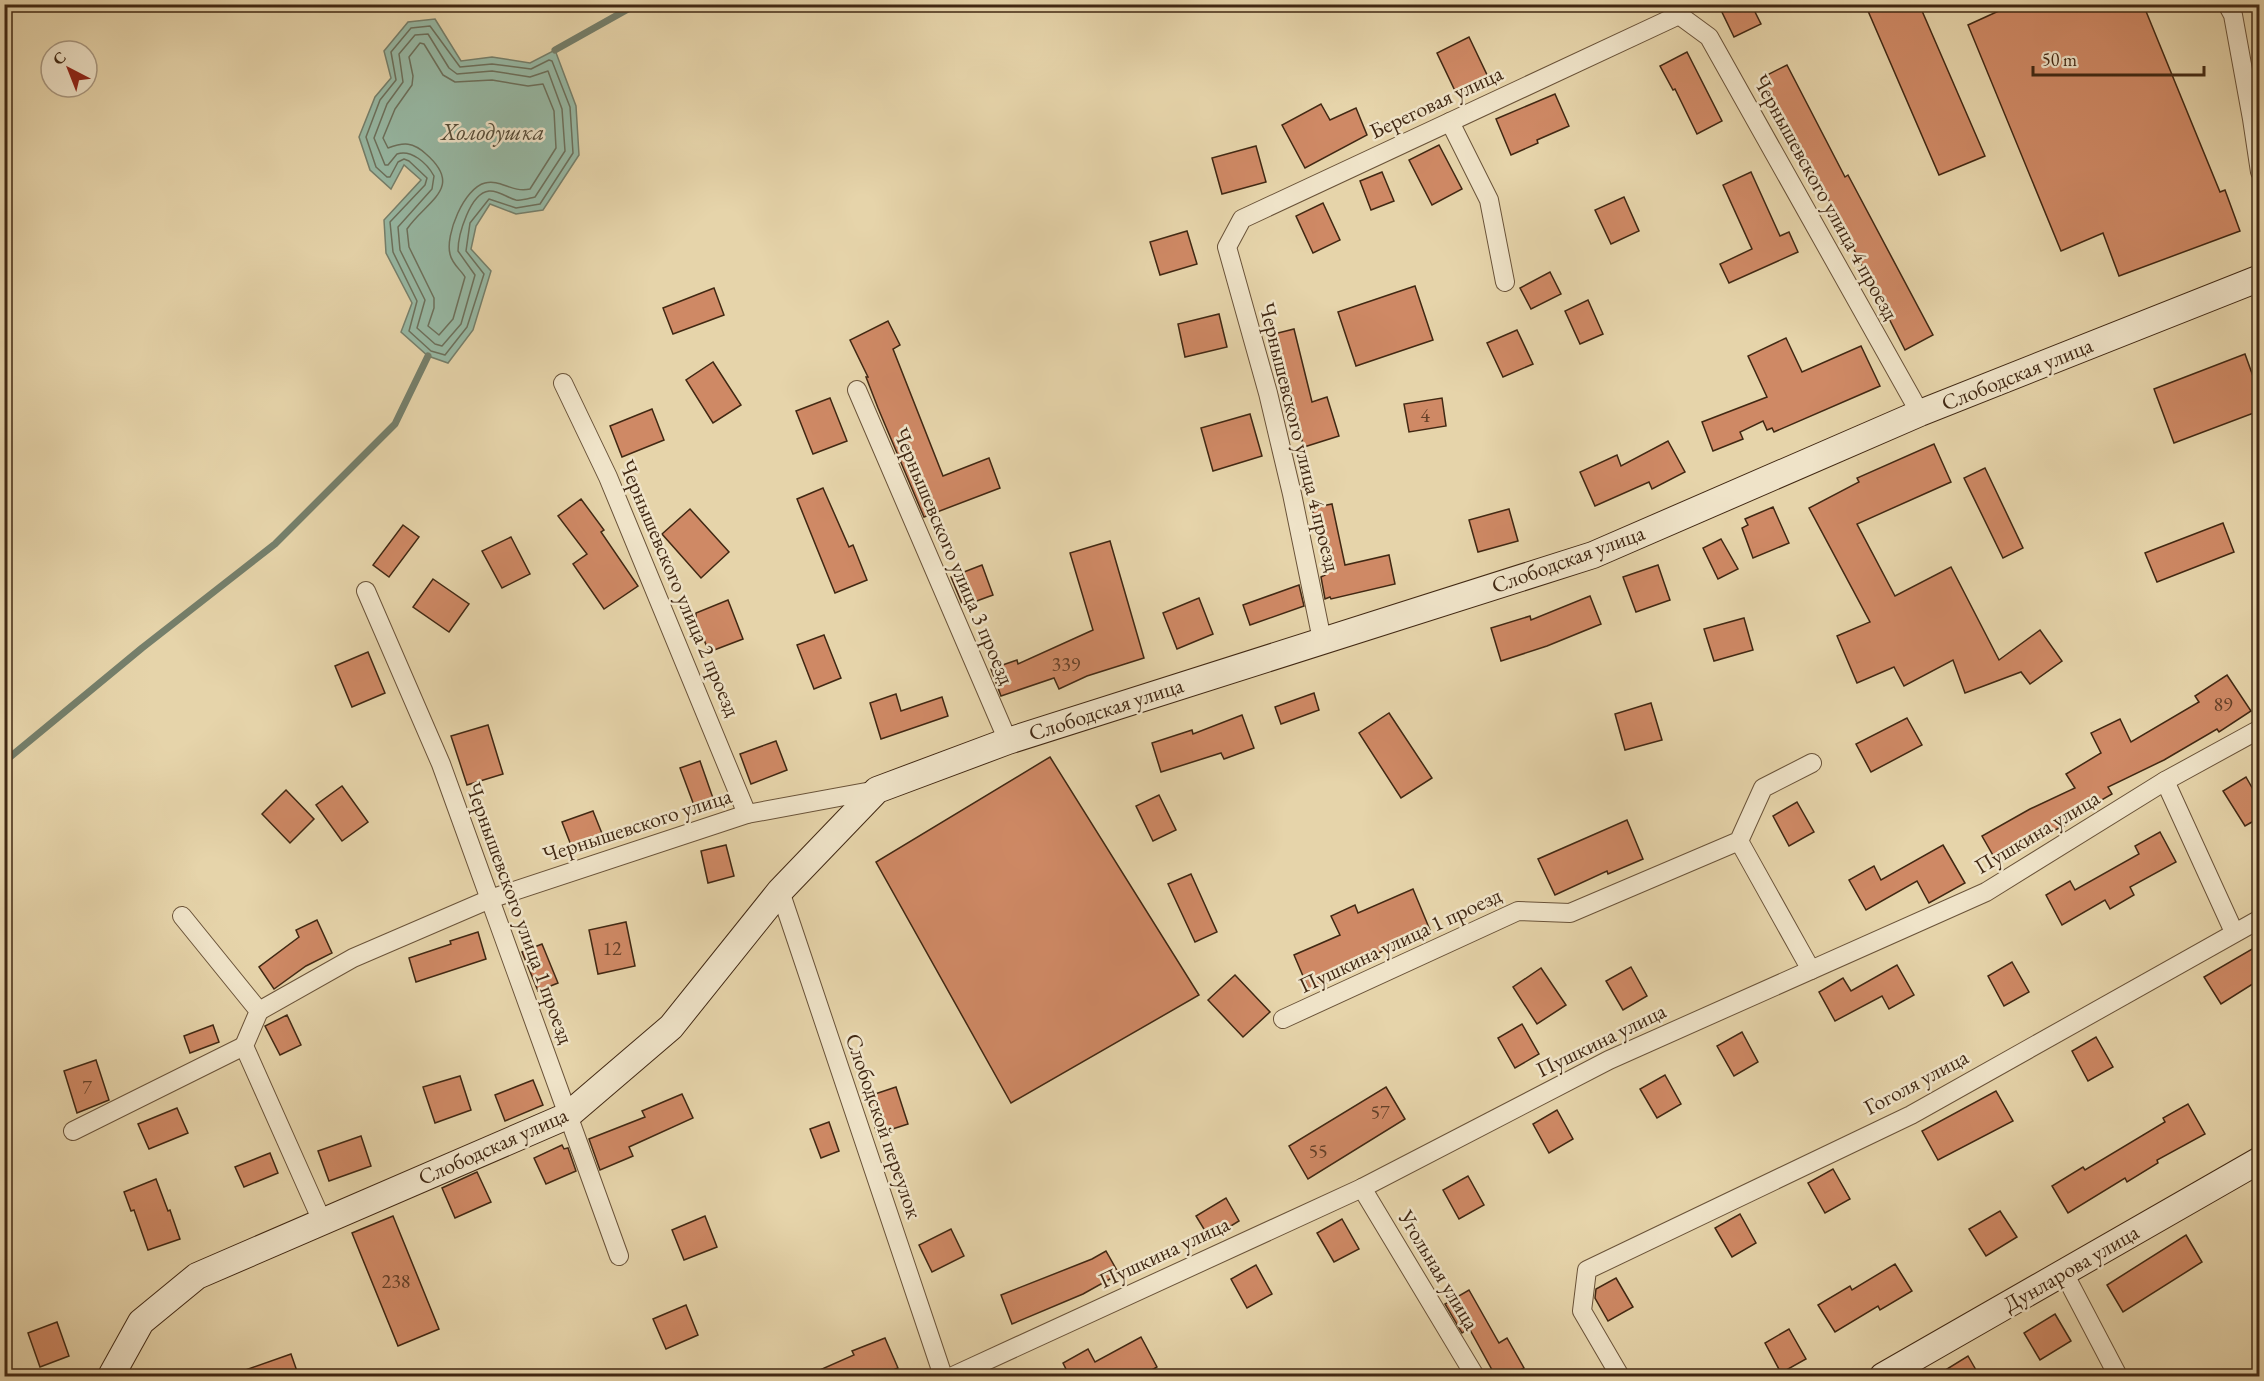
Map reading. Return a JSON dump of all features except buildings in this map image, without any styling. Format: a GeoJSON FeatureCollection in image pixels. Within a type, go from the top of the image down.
{"type":"FeatureCollection","features":[{"type":"Feature","properties":{"kind":"street"},"geometry":{"type":"LineString","coordinates":[[2227,4],[2233,15],[2259,172]]}},
{"type":"Feature","properties":{"kind":"street","name":"Береговая улица"},"geometry":{"type":"LineString","coordinates":[[1227,247],[1242,219],[1679,15]]}},
{"type":"Feature","properties":{"kind":"street","name":"Чернышевского улица 4 проезд"},"geometry":{"type":"LineString","coordinates":[[1679,15],[1708,37],[1920,413]]}},
{"type":"Feature","properties":{"kind":"street"},"geometry":{"type":"LineString","coordinates":[[1450,122],[1489,200],[1505,282]]}},
{"type":"Feature","properties":{"kind":"street","name":"Чернышевского улица 4 проезд"},"geometry":{"type":"LineString","coordinates":[[1227,247],[1268,393],[1292,494],[1322,640]]}},
{"type":"Feature","properties":{"kind":"street","name":"Слободская улица"},"geometry":{"type":"LineString","coordinates":[[111,1377],[141,1323],[197,1276],[567,1116],[671,1027],[780,891],[877,790],[1008,741],[1593,555],[1920,413],[2259,278]]}},
{"type":"Feature","properties":{"kind":"street","name":"Чернышевского улица 2 проезд"},"geometry":{"type":"LineString","coordinates":[[563,383],[608,477],[747,813]]}},
{"type":"Feature","properties":{"kind":"street","name":"Чернышевского улица 3 проезд"},"geometry":{"type":"LineString","coordinates":[[857,390],[1008,741]]}},
{"type":"Feature","properties":{"kind":"street","name":"Чернышевского улица 1 проезд"},"geometry":{"type":"LineString","coordinates":[[366,591],[441,764],[619,1256]]}},
{"type":"Feature","properties":{"kind":"street","name":"Пушкина улица"},"geometry":{"type":"LineString","coordinates":[[953,1377],[1362,1188],[1609,1060],[1986,892],[2165,781],[2259,729]]}},
{"type":"Feature","properties":{"kind":"street"},"geometry":{"type":"LineString","coordinates":[[1811,970],[1739,841],[1763,788],[1812,763]]}},
{"type":"Feature","properties":{"kind":"street"},"geometry":{"type":"LineString","coordinates":[[2165,781],[2234,932]]}},
{"type":"Feature","properties":{"kind":"street","name":"Чернышевского улица"},"geometry":{"type":"LineString","coordinates":[[259,1011],[353,958],[490,899],[747,813],[877,790]]}},
{"type":"Feature","properties":{"kind":"street","name":"Пушкина улица 1 проезд"},"geometry":{"type":"LineString","coordinates":[[1283,1019],[1518,911],[1570,913],[1739,841]]}},
{"type":"Feature","properties":{"kind":"street","name":"Слободской переулок"},"geometry":{"type":"LineString","coordinates":[[780,891],[943,1377]]}},
{"type":"Feature","properties":{"kind":"street"},"geometry":{"type":"LineString","coordinates":[[73,1131],[244,1046],[259,1011],[182,916]]}},
{"type":"Feature","properties":{"kind":"street","name":"Гоголя улица"},"geometry":{"type":"LineString","coordinates":[[1620,1377],[1582,1311],[1587,1270],[1911,1115],[2259,919]]}},
{"type":"Feature","properties":{"kind":"street"},"geometry":{"type":"LineString","coordinates":[[244,1046],[322,1221]]}},
{"type":"Feature","properties":{"kind":"street","name":"Дунларова улица"},"geometry":{"type":"LineString","coordinates":[[1883,1377],[2259,1160]]}},
{"type":"Feature","properties":{"kind":"street","name":"Угольная улица"},"geometry":{"type":"LineString","coordinates":[[1362,1188],[1475,1377]]}},
{"type":"Feature","properties":{"kind":"street"},"geometry":{"type":"LineString","coordinates":[[2064,1273],[2118,1377]]}},
{"type":"Feature","properties":{"kind":"water","name":"Холодушка"},"geometry":{"type":"Polygon","coordinates":[[[435,19],[461,61],[492,57],[530,63],[555,50],[576,106],[579,155],[543,210],[516,214],[490,204],[476,226],[471,249],[491,271],[473,330],[448,363],[428,356],[401,332],[412,303],[386,253],[384,220],[421,180],[404,165],[391,189],[370,170],[359,137],[375,97],[391,78],[384,51],[408,22],[435,19]]]}},
{"type":"Feature","properties":{"kind":"waterway"},"geometry":{"type":"LineString","coordinates":[[555,50],[637,4]]}},
{"type":"Feature","properties":{"kind":"waterway"},"geometry":{"type":"LineString","coordinates":[[4,762],[142,648],[275,544],[395,424],[428,356]]}}]}
